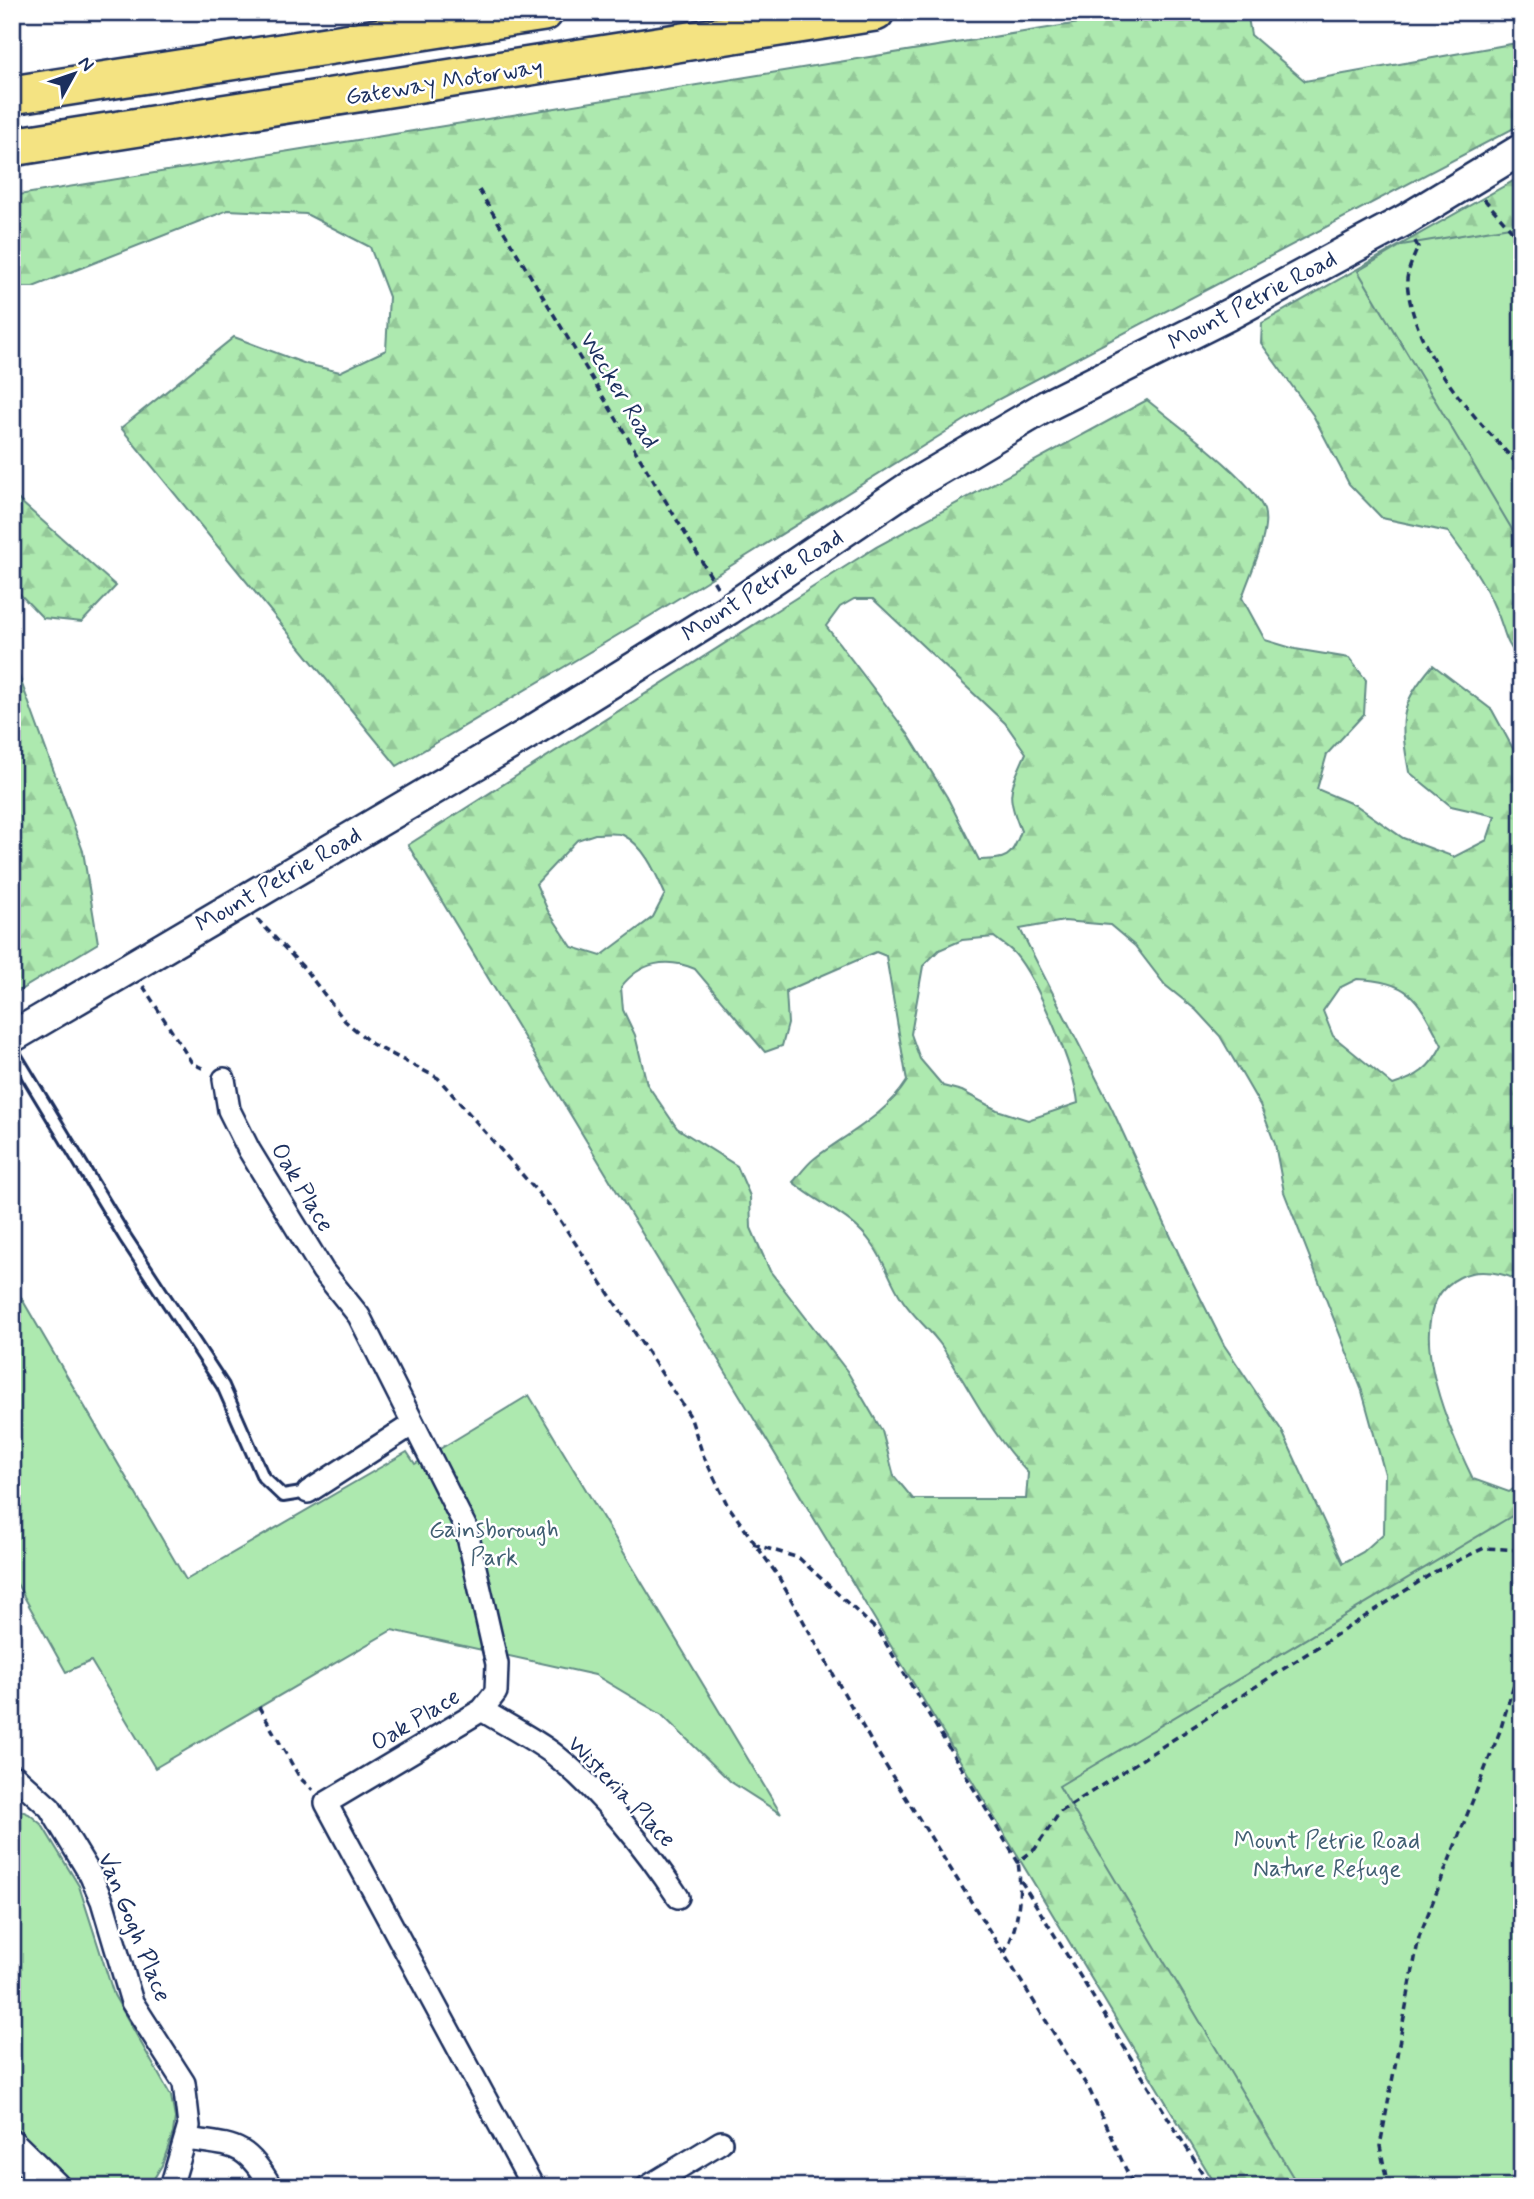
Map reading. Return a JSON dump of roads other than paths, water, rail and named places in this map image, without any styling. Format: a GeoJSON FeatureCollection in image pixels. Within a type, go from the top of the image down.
{"type":"FeatureCollection","features":[{"type":"Feature","properties":{"kind":"highway"},"geometry":{"type":"LineString","coordinates":[[12,95],[544,12]]}},
{"type":"Feature","properties":{"kind":"highway","name":"Gateway Motorway"},"geometry":{"type":"LineString","coordinates":[[12,147],[875,12]]}},
{"type":"Feature","properties":{"kind":"street","name":"Mount Petrie Road"},"geometry":{"type":"LineString","coordinates":[[12,1037],[130,965],[512,743],[729,609],[911,486],[1048,405],[1228,315],[1405,220],[1522,149]]}},
{"type":"Feature","properties":{"kind":"street","name":"Oak Place"},"geometry":{"type":"LineString","coordinates":[[224,1079],[229,1110],[249,1150],[323,1271],[359,1316],[455,1501],[466,1528],[481,1583],[497,1664],[496,1692],[482,1710],[326,1803],[462,2061],[533,2187]]}},
{"type":"Feature","properties":{"kind":"street"},"geometry":{"type":"LineString","coordinates":[[308,1492],[413,1424]]}},
{"type":"Feature","properties":{"kind":"street","name":"Wisteria Place"},"geometry":{"type":"LineString","coordinates":[[482,1710],[553,1754],[572,1770],[653,1858],[678,1897]]}},
{"type":"Feature","properties":{"kind":"street","name":"Van Gogh Place"},"geometry":{"type":"LineString","coordinates":[[16,1777],[55,1816],[96,1886],[132,2002],[184,2083],[190,2109],[187,2140],[171,2187]]}},
{"type":"Feature","properties":{"kind":"street"},"geometry":{"type":"LineString","coordinates":[[187,2140],[229,2145],[245,2151],[257,2163],[271,2187]]}},
{"type":"Feature","properties":{"kind":"street"},"geometry":{"type":"LineString","coordinates":[[647,2187],[721,2141]]}},
{"type":"Feature","properties":{"kind":"street"},"geometry":{"type":"LineString","coordinates":[[12,2146],[54,2187]]}},
{"type":"Feature","properties":{"kind":"street"},"geometry":{"type":"LineString","coordinates":[[12,2174],[26,2187]]}},
{"type":"Feature","properties":{"kind":"lane"},"geometry":{"type":"LineString","coordinates":[[12,1049],[144,1266],[223,1386],[263,1476],[283,1496],[308,1492]]}},
{"type":"Feature","properties":{"kind":"park label","name":"Gainsborough Park"},"geometry":{"type":"Point","coordinates":[494,1543]}},
{"type":"Feature","properties":{"kind":"park label","name":"Mount Petrie Road Nature Refuge"},"geometry":{"type":"Point","coordinates":[1327,1854]}}]}
